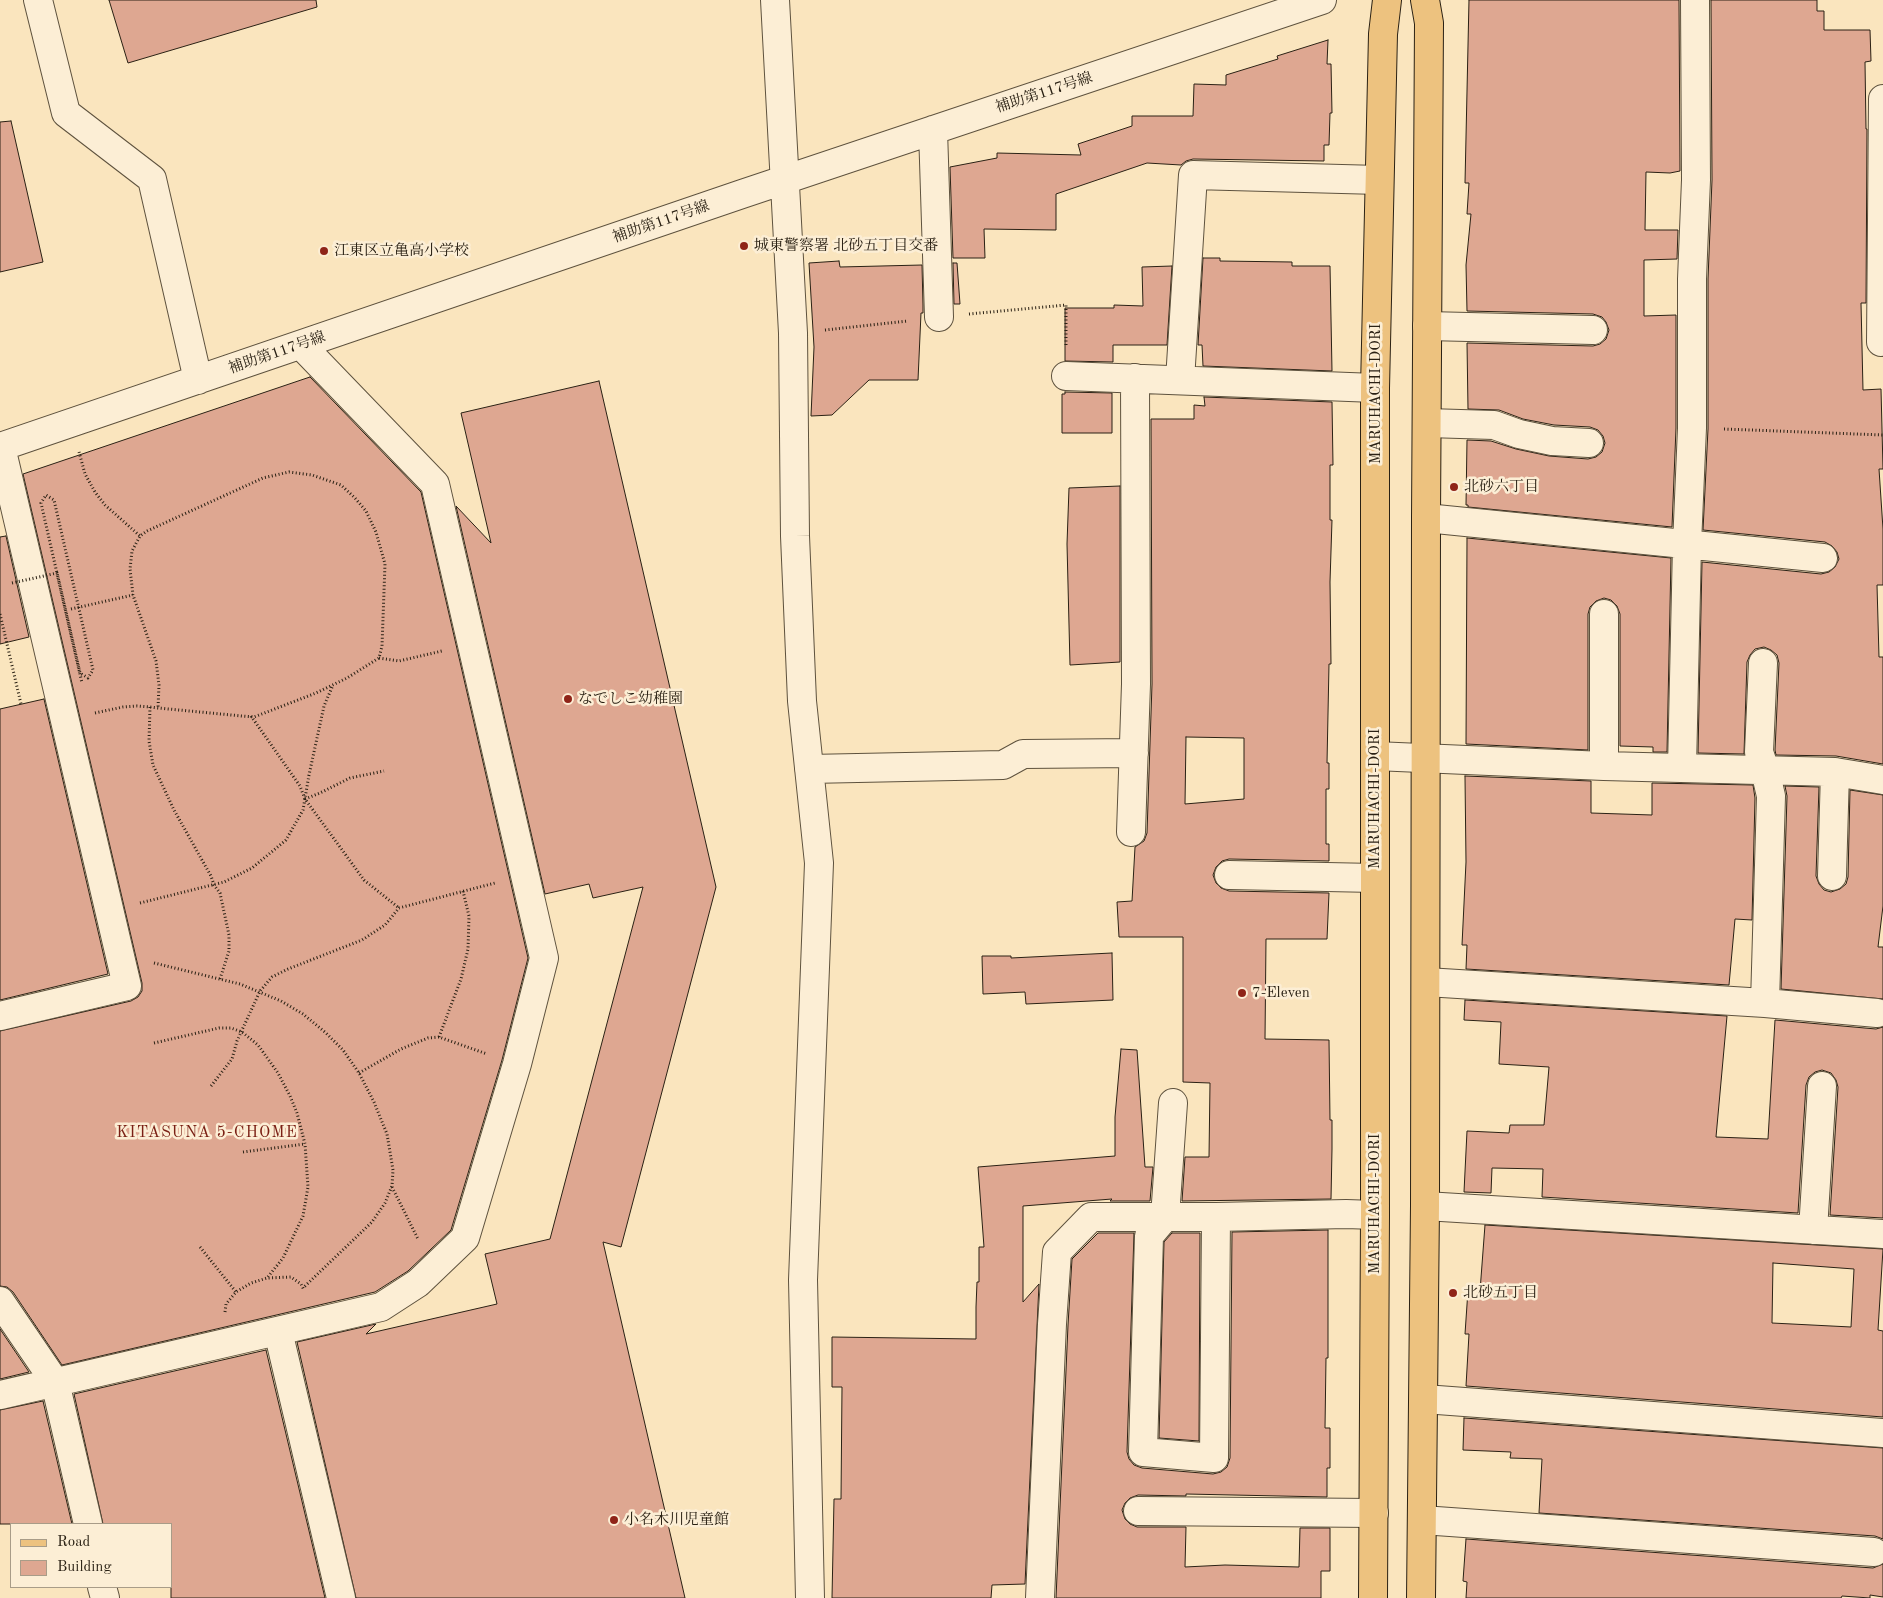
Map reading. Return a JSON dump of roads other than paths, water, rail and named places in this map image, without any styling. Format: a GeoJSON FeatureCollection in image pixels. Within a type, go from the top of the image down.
{"type":"FeatureCollection","features":[{"type":"Feature","properties":{"kind":"main road","name":"MARUHACHI-DORI"},"geometry":{"type":"LineString","coordinates":[[1373,1598],[1375,388],[1383,34],[1387,0]]}},
{"type":"Feature","properties":{"kind":"main road"},"geometry":{"type":"LineString","coordinates":[[1421,1598],[1425,1206],[1426,326],[1429,22],[1425,0]]}},
{"type":"Feature","properties":{"kind":"street"},"geometry":{"type":"LineString","coordinates":[[38,0],[66,113],[152,179],[198,380]]}},
{"type":"Feature","properties":{"kind":"street"},"geometry":{"type":"LineString","coordinates":[[775,0],[793,333],[796,536],[802,701],[819,863],[803,1280],[810,1598]]}},
{"type":"Feature","properties":{"kind":"street","name":"補助第117号線"},"geometry":{"type":"LineString","coordinates":[[0,447],[1322,0]]}},
{"type":"Feature","properties":{"kind":"street"},"geometry":{"type":"LineString","coordinates":[[1682,768],[1687,545],[1692,428],[1692,279],[1696,180],[1695,0]]}},
{"type":"Feature","properties":{"kind":"street"},"geometry":{"type":"LineString","coordinates":[[1881,342],[1883,99]]}},
{"type":"Feature","properties":{"kind":"street"},"geometry":{"type":"LineString","coordinates":[[933,130],[939,317]]}},
{"type":"Feature","properties":{"kind":"street"},"geometry":{"type":"LineString","coordinates":[[1180,380],[1193,175],[1379,180]]}},
{"type":"Feature","properties":{"kind":"street"},"geometry":{"type":"LineString","coordinates":[[1426,326],[1593,330]]}},
{"type":"Feature","properties":{"kind":"street"},"geometry":{"type":"LineString","coordinates":[[0,1395],[381,1307],[418,1283],[465,1238],[517,1064],[544,958],[435,484],[301,345]]}},
{"type":"Feature","properties":{"kind":"street"},"geometry":{"type":"LineString","coordinates":[[1066,376],[1375,388]]}},
{"type":"Feature","properties":{"kind":"street"},"geometry":{"type":"LineString","coordinates":[[1131,832],[1136,684],[1135,378]]}},
{"type":"Feature","properties":{"kind":"street"},"geometry":{"type":"LineString","coordinates":[[1426,424],[1494,425],[1519,434],[1552,441],[1589,443]]}},
{"type":"Feature","properties":{"kind":"street"},"geometry":{"type":"LineString","coordinates":[[0,447],[127,986],[0,1016]]}},
{"type":"Feature","properties":{"kind":"street"},"geometry":{"type":"LineString","coordinates":[[1426,518],[1823,558]]}},
{"type":"Feature","properties":{"kind":"street"},"geometry":{"type":"LineString","coordinates":[[1604,614],[1604,766]]}},
{"type":"Feature","properties":{"kind":"street"},"geometry":{"type":"LineString","coordinates":[[1763,663],[1759,752],[1771,796],[1766,1003]]}},
{"type":"Feature","properties":{"kind":"street"},"geometry":{"type":"LineString","coordinates":[[809,768],[1003,765],[1023,754],[1134,753]]}},
{"type":"Feature","properties":{"kind":"street"},"geometry":{"type":"LineString","coordinates":[[1375,756],[1604,766],[1835,772],[1883,780]]}},
{"type":"Feature","properties":{"kind":"street"},"geometry":{"type":"LineString","coordinates":[[1832,876],[1835,772]]}},
{"type":"Feature","properties":{"kind":"street"},"geometry":{"type":"LineString","coordinates":[[1229,875],[1375,878]]}},
{"type":"Feature","properties":{"kind":"street"},"geometry":{"type":"LineString","coordinates":[[1426,982],[1766,1003],[1877,1013]]}},
{"type":"Feature","properties":{"kind":"street"},"geometry":{"type":"LineString","coordinates":[[1813,1230],[1822,1086]]}},
{"type":"Feature","properties":{"kind":"street"},"geometry":{"type":"LineString","coordinates":[[1173,1103],[1165,1217],[1149,1236],[1142,1452],[1214,1458],[1216,1217]]}},
{"type":"Feature","properties":{"kind":"street"},"geometry":{"type":"LineString","coordinates":[[1425,1206],[1883,1234]]}},
{"type":"Feature","properties":{"kind":"street"},"geometry":{"type":"LineString","coordinates":[[1040,1598],[1057,1252],[1092,1216],[1216,1217],[1346,1214],[1375,1216]]}},
{"type":"Feature","properties":{"kind":"street"},"geometry":{"type":"LineString","coordinates":[[0,1301],[55,1382],[88,1523]]}},
{"type":"Feature","properties":{"kind":"street"},"geometry":{"type":"LineString","coordinates":[[278,1331],[341,1598]]}},
{"type":"Feature","properties":{"kind":"street"},"geometry":{"type":"LineString","coordinates":[[1424,1399],[1883,1433]]}},
{"type":"Feature","properties":{"kind":"street"},"geometry":{"type":"LineString","coordinates":[[1138,1511],[1374,1513]]}},
{"type":"Feature","properties":{"kind":"street"},"geometry":{"type":"LineString","coordinates":[[1422,1520],[1874,1552]]}},
{"type":"Feature","properties":{"kind":"place","name":"城東警察署 北砂五丁目交番"},"geometry":{"type":"Point","coordinates":[744,246]}},
{"type":"Feature","properties":{"kind":"place","name":"江東区立亀高小学校"},"geometry":{"type":"Point","coordinates":[324,251]}},
{"type":"Feature","properties":{"kind":"place","name":"北砂六丁目"},"geometry":{"type":"Point","coordinates":[1454,487]}},
{"type":"Feature","properties":{"kind":"place","name":"なでしこ幼稚園"},"geometry":{"type":"Point","coordinates":[568,699]}},
{"type":"Feature","properties":{"kind":"place","name":"7-Eleven"},"geometry":{"type":"Point","coordinates":[1242,993]}},
{"type":"Feature","properties":{"kind":"place","name":"北砂五丁目"},"geometry":{"type":"Point","coordinates":[1453,1293]}},
{"type":"Feature","properties":{"kind":"place","name":"小名木川児童館"},"geometry":{"type":"Point","coordinates":[614,1520]}},
{"type":"Feature","properties":{"kind":"district","name":"KITASUNA 5-CHOME"},"geometry":{"type":"Point","coordinates":[207,1133]}}]}
